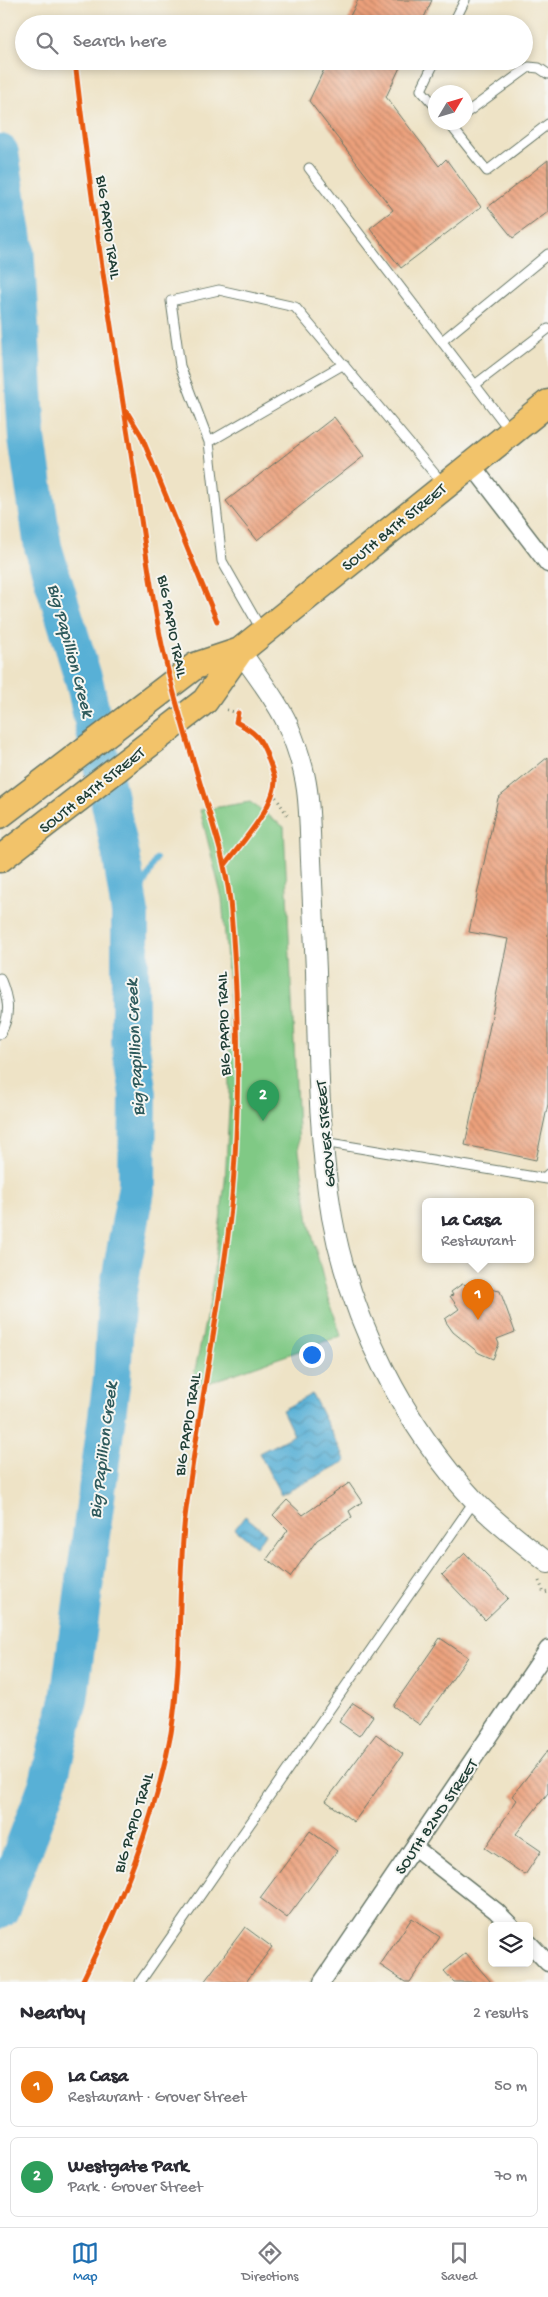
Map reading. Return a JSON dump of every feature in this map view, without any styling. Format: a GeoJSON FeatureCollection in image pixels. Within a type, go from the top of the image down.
{"type":"FeatureCollection","features":[{"type":"Feature","properties":{"kind":"main road","name":"SOUTH 84TH STREET"},"geometry":{"type":"LineString","coordinates":[[2,858],[205,701],[240,651],[548,403]]}},
{"type":"Feature","properties":{"kind":"main road","name":"SOUTH 84TH STREET"},"geometry":{"type":"LineString","coordinates":[[0,814],[195,666],[240,651]]}},
{"type":"Feature","properties":{"kind":"street"},"geometry":{"type":"LineString","coordinates":[[470,464],[548,564]]}},
{"type":"Feature","properties":{"kind":"street","name":"GROVER STREET"},"geometry":{"type":"LineString","coordinates":[[240,651],[286,720],[298,753],[307,789],[323,1142],[332,1218],[353,1296],[373,1345],[399,1396],[424,1437],[475,1500],[502,1526],[548,1562]]}},
{"type":"Feature","properties":{"kind":"street","name":"SOUTH 82ND STREET"},"geometry":{"type":"LineString","coordinates":[[322,1982],[548,1650]]}},
{"type":"Feature","properties":{"kind":"street"},"geometry":{"type":"LineString","coordinates":[[414,1847],[496,1911],[507,1922]]}},
{"type":"Feature","properties":{"kind":"street"},"geometry":{"type":"LineString","coordinates":[[533,1947],[548,1963]]}},
{"type":"Feature","properties":{"kind":"lane"},"geometry":{"type":"LineString","coordinates":[[458,15],[465,0]]}},
{"type":"Feature","properties":{"kind":"lane"},"geometry":{"type":"LineString","coordinates":[[533,67],[539,68],[548,74]]}},
{"type":"Feature","properties":{"kind":"lane"},"geometry":{"type":"LineString","coordinates":[[428,98],[421,90],[431,70]]}},
{"type":"Feature","properties":{"kind":"lane"},"geometry":{"type":"LineString","coordinates":[[473,108],[525,70]]}},
{"type":"Feature","properties":{"kind":"lane"},"geometry":{"type":"LineString","coordinates":[[454,130],[487,170],[548,124]]}},
{"type":"Feature","properties":{"kind":"lane"},"geometry":{"type":"LineString","coordinates":[[308,168],[476,384],[511,432]]}},
{"type":"Feature","properties":{"kind":"lane"},"geometry":{"type":"LineString","coordinates":[[442,341],[548,254]]}},
{"type":"Feature","properties":{"kind":"lane"},"geometry":{"type":"LineString","coordinates":[[263,633],[222,561],[210,442],[180,366],[171,301],[219,290],[295,307],[444,485]]}},
{"type":"Feature","properties":{"kind":"lane"},"geometry":{"type":"LineString","coordinates":[[476,384],[548,329]]}},
{"type":"Feature","properties":{"kind":"lane"},"geometry":{"type":"LineString","coordinates":[[210,442],[344,364]]}},
{"type":"Feature","properties":{"kind":"lane"},"geometry":{"type":"LineString","coordinates":[[0,978],[8,997],[7,1015],[0,1034]]}},
{"type":"Feature","properties":{"kind":"lane"},"geometry":{"type":"LineString","coordinates":[[323,1142],[547,1179],[548,1174]]}},
{"type":"Feature","properties":{"kind":"lane"},"geometry":{"type":"LineString","coordinates":[[140,1982],[475,1500]]}},
{"type":"Feature","properties":{"kind":"path"},"geometry":{"type":"LineString","coordinates":[[236,722],[238,713]]}},
{"type":"Feature","properties":{"kind":"path"},"geometry":{"type":"LineString","coordinates":[[270,801],[274,793],[274,785]]}},
{"type":"Feature","properties":{"kind":"path"},"geometry":{"type":"LineString","coordinates":[[274,793],[292,821]]}},
{"type":"Feature","properties":{"kind":"path"},"geometry":{"type":"LineString","coordinates":[[532,1575],[538,1580],[544,1593],[548,1592]]}},
{"type":"Feature","properties":{"kind":"green space"},"geometry":{"type":"Polygon","coordinates":[[[250,802],[284,827],[299,1151],[309,1222],[325,1286],[341,1336],[191,1389],[211,1294],[225,1181],[230,1091],[229,986],[222,898],[200,810],[250,802]]]}},
{"type":"Feature","properties":{"kind":"water"},"geometry":{"type":"Polygon","coordinates":[[[312,1394],[346,1461],[281,1495],[259,1453],[294,1435],[282,1410],[312,1394]]]}},
{"type":"Feature","properties":{"kind":"water"},"geometry":{"type":"Polygon","coordinates":[[[245,1516],[266,1533],[256,1546],[235,1529],[245,1516]]]}},
{"type":"Feature","properties":{"kind":"building"},"geometry":{"type":"Polygon","coordinates":[[[358,0],[432,0],[425,15],[350,15],[358,0]]]}},
{"type":"Feature","properties":{"kind":"building"},"geometry":{"type":"Polygon","coordinates":[[[324,70],[399,70],[386,97],[439,166],[446,159],[481,207],[401,268],[370,228],[393,210],[309,101],[324,70]]]}},
{"type":"Feature","properties":{"kind":"building"},"geometry":{"type":"Polygon","coordinates":[[[548,160],[548,212],[513,238],[488,207],[548,160]]]}},
{"type":"Feature","properties":{"kind":"building"},"geometry":{"type":"Polygon","coordinates":[[[334,417],[364,456],[257,540],[226,501],[334,417]]]}},
{"type":"Feature","properties":{"kind":"building"},"geometry":{"type":"Polygon","coordinates":[[[548,757],[548,1104],[536,1160],[465,1145],[508,939],[469,932],[498,798],[548,757]]]}},
{"type":"Feature","properties":{"kind":"building"},"geometry":{"type":"Polygon","coordinates":[[[462,1284],[500,1291],[515,1332],[497,1339],[499,1344],[493,1359],[479,1353],[453,1332],[446,1322],[445,1319],[459,1309],[450,1296],[453,1295],[451,1292],[462,1284]]]}},
{"type":"Feature","properties":{"kind":"building"},"geometry":{"type":"Polygon","coordinates":[[[349,1483],[362,1502],[349,1511],[352,1517],[317,1540],[290,1577],[267,1559],[288,1530],[273,1515],[287,1500],[303,1515],[349,1483]]]}},
{"type":"Feature","properties":{"kind":"building"},"geometry":{"type":"Polygon","coordinates":[[[465,1553],[508,1598],[485,1620],[442,1575],[465,1553]]]}},
{"type":"Feature","properties":{"kind":"building"},"geometry":{"type":"Polygon","coordinates":[[[440,1638],[468,1657],[420,1725],[393,1706],[440,1638]]]}},
{"type":"Feature","properties":{"kind":"building"},"geometry":{"type":"Polygon","coordinates":[[[353,1703],[373,1716],[359,1736],[339,1722],[353,1703]]]}},
{"type":"Feature","properties":{"kind":"building"},"geometry":{"type":"Polygon","coordinates":[[[376,1734],[403,1754],[354,1822],[326,1801],[376,1734]]]}},
{"type":"Feature","properties":{"kind":"building"},"geometry":{"type":"Polygon","coordinates":[[[548,1750],[548,1793],[516,1834],[541,1851],[525,1875],[485,1848],[517,1800],[512,1796],[548,1750]]]}},
{"type":"Feature","properties":{"kind":"building"},"geometry":{"type":"Polygon","coordinates":[[[310,1831],[337,1851],[287,1918],[260,1898],[310,1831]]]}},
{"type":"Feature","properties":{"kind":"building"},"geometry":{"type":"Polygon","coordinates":[[[412,1918],[440,1937],[410,1982],[405,1982],[380,1965],[412,1918]]]}},
{"type":"Feature","properties":{"kind":"building"},"geometry":{"type":"Polygon","coordinates":[[[245,1927],[272,1947],[246,1982],[204,1982],[245,1927]]]}},
{"type":"Feature","properties":{"kind":"building"},"geometry":{"type":"Polygon","coordinates":[[[466,1953],[491,1982],[454,1982],[444,1971],[466,1953]]]}},
{"type":"Feature","properties":{"kind":"waterway","name":"Big Papillion Creek"},"geometry":{"type":"LineString","coordinates":[[0,153],[15,246],[27,438],[43,547],[85,684],[122,860],[130,913],[130,1042],[138,1094],[137,1185],[116,1303],[112,1378],[69,1700],[48,1783],[0,1910]]}},
{"type":"Feature","properties":{"kind":"waterway"},"geometry":{"type":"LineString","coordinates":[[130,913],[156,859]]}},
{"type":"Feature","properties":{"kind":"cycle path","name":"BIG PAPIO TRAIL"},"geometry":{"type":"LineString","coordinates":[[76,70],[101,261],[157,622],[176,702],[216,835],[228,888],[236,984],[238,1068],[235,1153],[228,1235],[185,1517],[181,1571],[179,1652],[171,1733],[156,1798],[135,1860],[110,1922],[82,1982]]}},
{"type":"Feature","properties":{"kind":"cycle path"},"geometry":{"type":"LineString","coordinates":[[127,412],[141,435],[217,621]]}},
{"type":"Feature","properties":{"kind":"cycle path"},"geometry":{"type":"LineString","coordinates":[[225,865],[263,813],[274,791],[275,780],[260,740],[248,729],[236,722],[238,713]]}},
{"type":"Feature","properties":{"kind":"place","name":"Westgate Park"},"geometry":{"type":"Point","coordinates":[263,1121]}},
{"type":"Feature","properties":{"kind":"place","name":"La Casa"},"geometry":{"type":"Point","coordinates":[478,1320]}}]}
